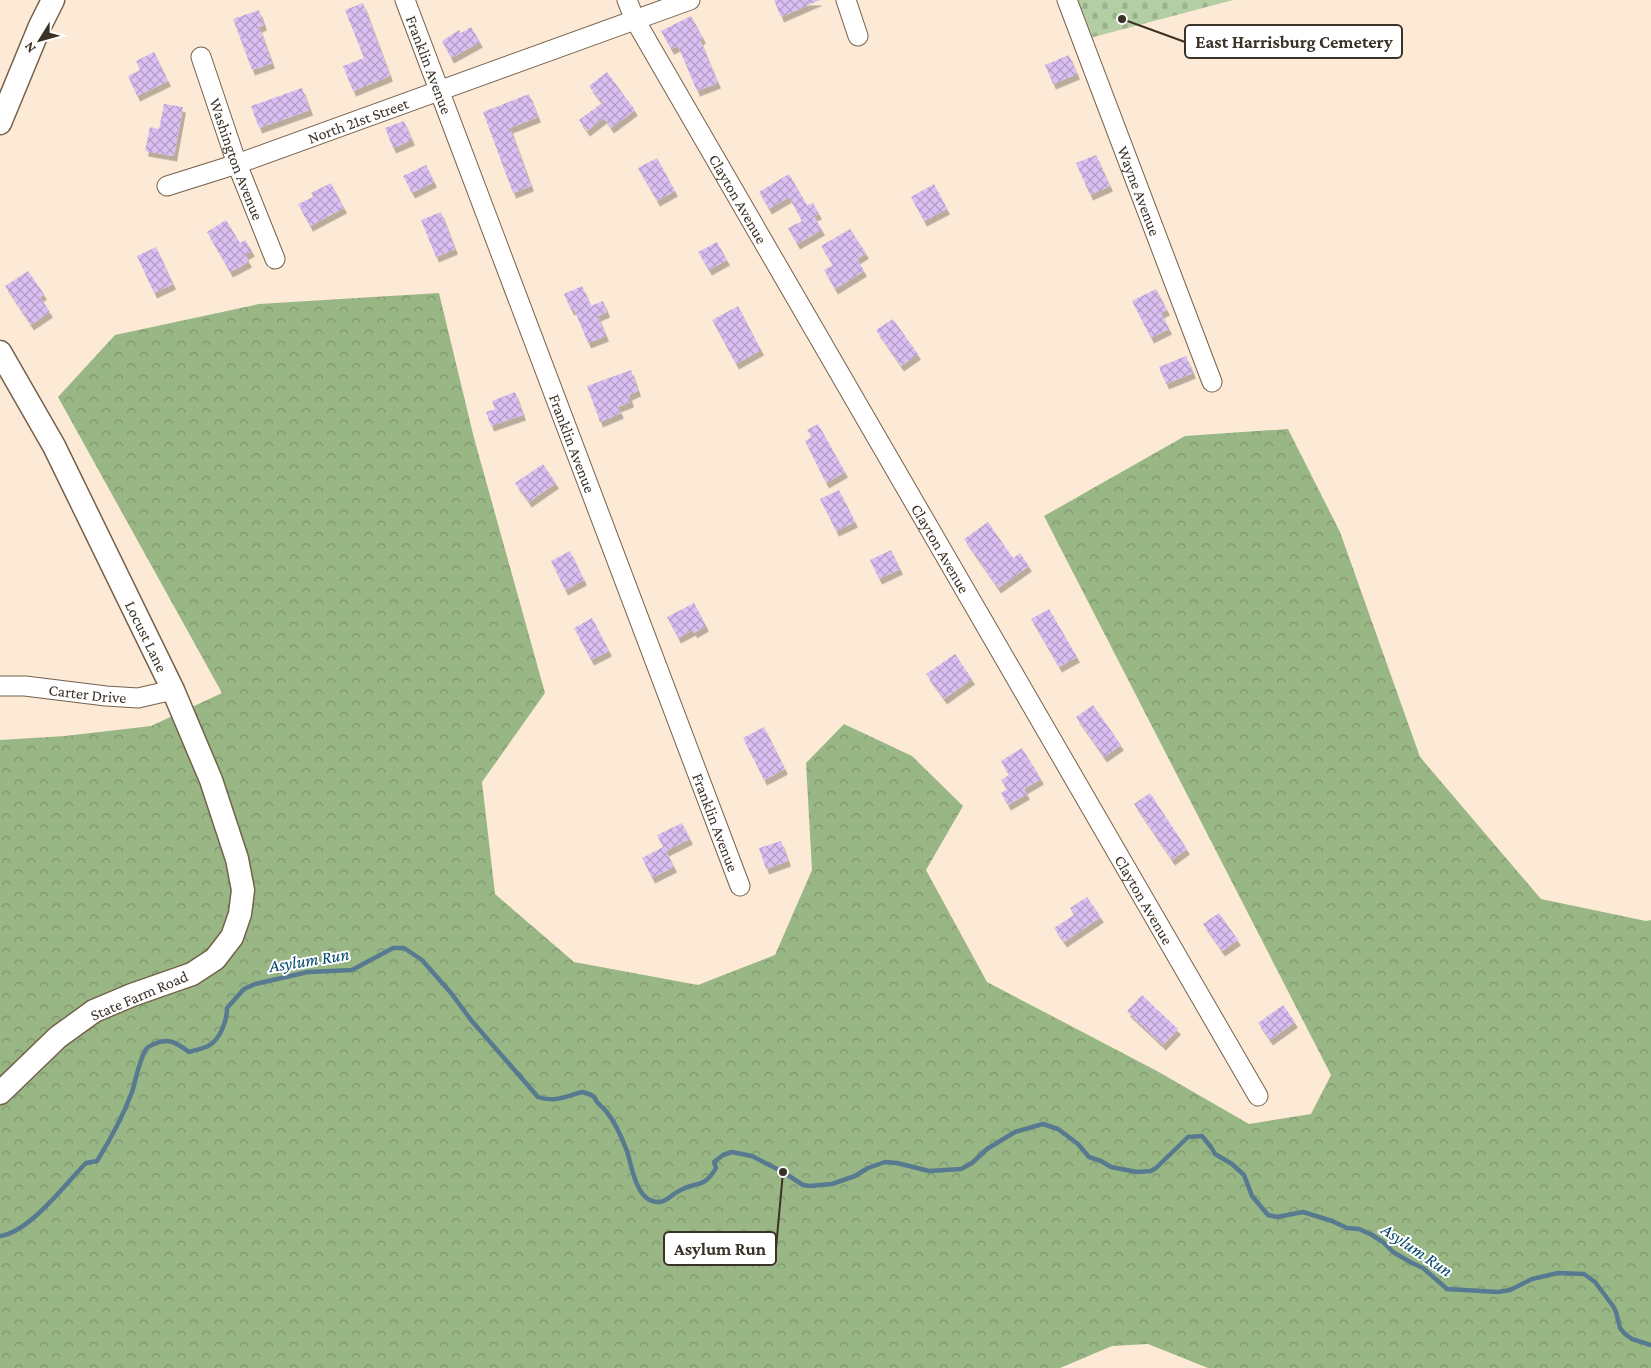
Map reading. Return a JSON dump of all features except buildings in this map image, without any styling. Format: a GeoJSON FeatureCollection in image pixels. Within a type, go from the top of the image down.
{"type":"FeatureCollection","features":[{"type":"Feature","properties":{"kind":"street"},"geometry":{"type":"LineString","coordinates":[[0,123],[40,26],[53,0]]}},
{"type":"Feature","properties":{"kind":"street","name":"Franklin Avenue"},"geometry":{"type":"LineString","coordinates":[[405,0],[740,886]]}},
{"type":"Feature","properties":{"kind":"street","name":"Clayton Avenue"},"geometry":{"type":"LineString","coordinates":[[627,0],[635,20],[1258,1096]]}},
{"type":"Feature","properties":{"kind":"street","name":"North 21st Street"},"geometry":{"type":"LineString","coordinates":[[167,186],[237,164],[690,0]]}},
{"type":"Feature","properties":{"kind":"street"},"geometry":{"type":"LineString","coordinates":[[846,0],[858,36]]}},
{"type":"Feature","properties":{"kind":"street","name":"Wayne Avenue"},"geometry":{"type":"LineString","coordinates":[[1067,0],[1212,382]]}},
{"type":"Feature","properties":{"kind":"street","name":"Washington Avenue"},"geometry":{"type":"LineString","coordinates":[[201,57],[237,164],[275,259]]}},
{"type":"Feature","properties":{"kind":"street","name":"Locust Lane"},"geometry":{"type":"LineString","coordinates":[[0,352],[54,446],[173,690],[211,780],[237,858],[243,890],[240,914],[232,937]]}},
{"type":"Feature","properties":{"kind":"street","name":"Carter Drive"},"geometry":{"type":"LineString","coordinates":[[0,686],[25,686],[138,698],[173,690]]}},
{"type":"Feature","properties":{"kind":"street","name":"State Farm Road"},"geometry":{"type":"LineString","coordinates":[[0,1093],[58,1037],[94,1011],[132,994],[192,974],[215,959],[232,937]]}},
{"type":"Feature","properties":{"kind":"green space"},"geometry":{"type":"Polygon","coordinates":[[[1075,0],[1233,0],[1090,38],[1075,0]]]}},
{"type":"Feature","properties":{"kind":"green space"},"geometry":{"type":"Polygon","coordinates":[[[439,293],[474,438],[545,693],[482,782],[495,894],[574,962],[698,985],[775,955],[812,870],[806,763],[844,724],[912,756],[963,806],[926,870],[987,982],[1157,1071],[1249,1124],[1311,1114],[1331,1075],[1044,516],[1185,436],[1288,429],[1340,532],[1420,757],[1541,899],[1646,921],[1651,920],[1651,1368],[1208,1368],[1148,1344],[1112,1346],[1060,1368],[0,1368],[0,740],[65,736],[151,726],[222,693],[58,397],[115,335],[259,304],[439,293]]]}},
{"type":"Feature","properties":{"kind":"waterway","name":"Asylum Run"},"geometry":{"type":"LineString","coordinates":[[0,1236],[11,1233],[35,1217],[86,1163],[97,1161],[125,1110],[142,1058],[148,1048],[164,1041],[176,1044],[189,1052],[206,1047],[219,1035],[226,1019],[227,1008],[244,989],[255,984],[308,972],[352,970],[393,948],[404,948],[422,960],[538,1097],[555,1099],[582,1092],[593,1096],[606,1111],[621,1136],[640,1191],[652,1201],[663,1201],[685,1188],[704,1182],[712,1175],[716,1168],[714,1162],[723,1155],[732,1152],[752,1156],[803,1185],[810,1186],[832,1184],[885,1162],[929,1171],[961,1169],[972,1163],[987,1149],[1015,1132],[1043,1124],[1058,1129],[1078,1144],[1089,1157],[1111,1167],[1137,1172],[1151,1171],[1188,1137],[1202,1136],[1215,1154],[1232,1164],[1244,1175],[1252,1196],[1268,1215],[1277,1217],[1303,1212],[1347,1228],[1359,1229],[1383,1242],[1393,1252],[1423,1268],[1447,1289],[1498,1292],[1510,1290],[1532,1279],[1558,1273],[1584,1274],[1595,1282],[1613,1306],[1620,1328],[1625,1334],[1632,1339],[1651,1345]]}},
{"type":"Feature","properties":{"kind":"place","name":"East Harrisburg Cemetery"},"geometry":{"type":"Point","coordinates":[1122,19]}},
{"type":"Feature","properties":{"kind":"place","name":"Asylum Run"},"geometry":{"type":"Point","coordinates":[783,1172]}}]}
